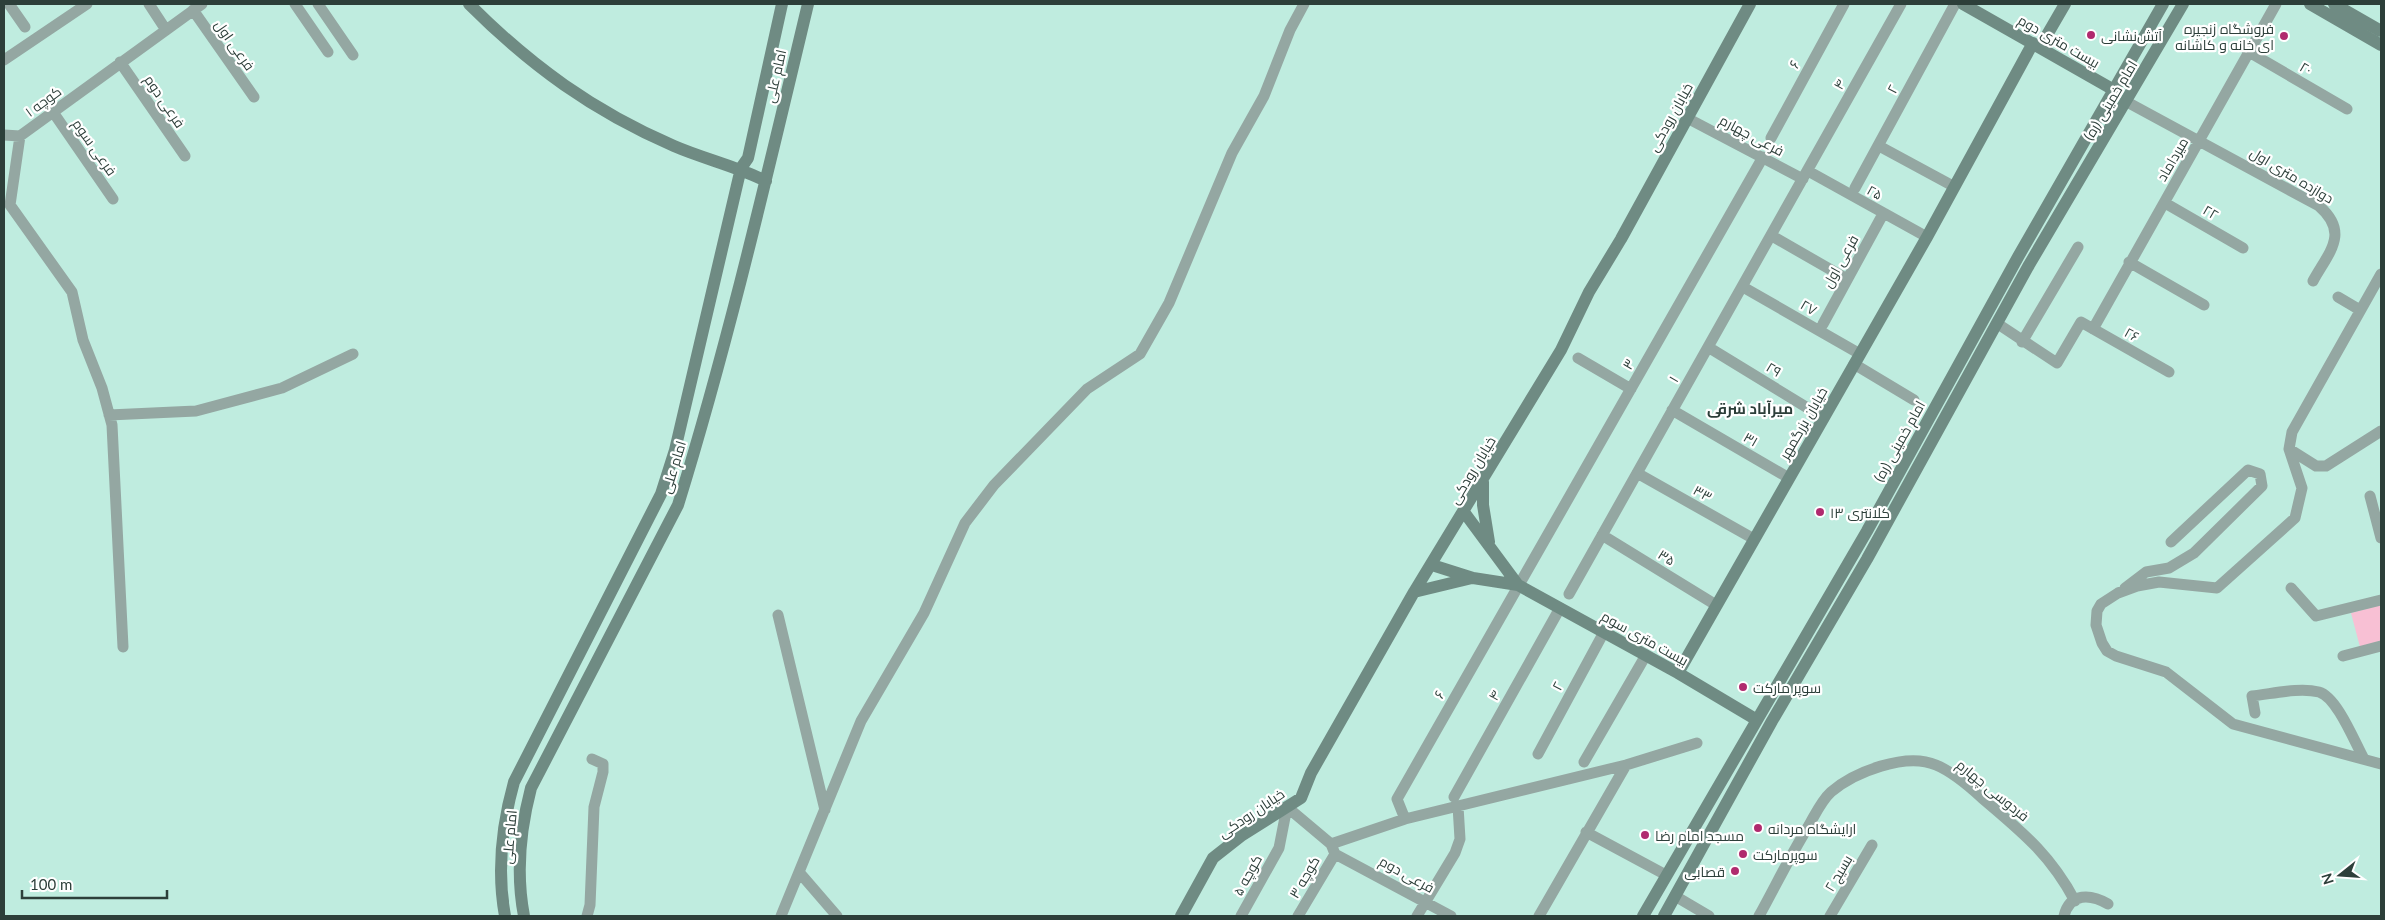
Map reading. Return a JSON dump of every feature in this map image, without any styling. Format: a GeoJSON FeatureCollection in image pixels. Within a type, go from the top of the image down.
{"type":"FeatureCollection","features":[{"type":"Feature","properties":{"kind":"main road"},"geometry":{"type":"LineString","coordinates":[[469,4],[507,42],[566,87],[614,117],[675,146],[741,168],[766,181]]}},
{"type":"Feature","properties":{"kind":"main road","name":"امام علی"},"geometry":{"type":"LineString","coordinates":[[505,916],[501,852],[504,816],[514,782],[661,494],[675,450],[741,168],[748,158],[782,4]]}},
{"type":"Feature","properties":{"kind":"main road","name":"امام علی"},"geometry":{"type":"LineString","coordinates":[[524,916],[520,852],[523,820],[532,788],[655,552],[679,501],[766,181],[808,4]]}},
{"type":"Feature","properties":{"kind":"main road","name":"خیابان رودکی"},"geometry":{"type":"LineString","coordinates":[[1181,916],[1213,858],[1241,836],[1301,798],[1311,773],[1414,592],[1561,350],[1589,292],[1750,4]]}},
{"type":"Feature","properties":{"kind":"main road","name":"بیست متری دوم"},"geometry":{"type":"LineString","coordinates":[[1963,4],[2114,90]]}},
{"type":"Feature","properties":{"kind":"main road","name":"خیابان بزرگمهر"},"geometry":{"type":"LineString","coordinates":[[1678,673],[1927,237],[1953,186],[2036,45],[2065,4]]}},
{"type":"Feature","properties":{"kind":"main road","name":"امام خمینی (ره)"},"geometry":{"type":"LineString","coordinates":[[1643,916],[1866,532],[2018,257],[2163,4]]}},
{"type":"Feature","properties":{"kind":"main road","name":"امام خمینی (ره)"},"geometry":{"type":"LineString","coordinates":[[1664,916],[2030,265],[2184,4]]}},
{"type":"Feature","properties":{"kind":"main road"},"geometry":{"type":"LineString","coordinates":[[2310,4],[2381,45]]}},
{"type":"Feature","properties":{"kind":"main road"},"geometry":{"type":"LineString","coordinates":[[2334,4],[2381,31]]}},
{"type":"Feature","properties":{"kind":"main road"},"geometry":{"type":"LineString","coordinates":[[2018,257],[2030,265]]}},
{"type":"Feature","properties":{"kind":"main road"},"geometry":{"type":"LineString","coordinates":[[1483,480],[1483,513],[1491,546]]}},
{"type":"Feature","properties":{"kind":"main road"},"geometry":{"type":"LineString","coordinates":[[661,494],[679,501]]}},
{"type":"Feature","properties":{"kind":"main road","name":"بیست متری سوم"},"geometry":{"type":"LineString","coordinates":[[1464,512],[1518,585]]}},
{"type":"Feature","properties":{"kind":"main road","name":"بیست متری سوم"},"geometry":{"type":"LineString","coordinates":[[1432,565],[1473,578],[1518,585],[1678,673],[1757,720]]}},
{"type":"Feature","properties":{"kind":"main road"},"geometry":{"type":"LineString","coordinates":[[1414,592],[1473,578]]}},
{"type":"Feature","properties":{"kind":"street"},"geometry":{"type":"LineString","coordinates":[[9,4],[26,27]]}},
{"type":"Feature","properties":{"kind":"street"},"geometry":{"type":"LineString","coordinates":[[4,60],[87,4]]}},
{"type":"Feature","properties":{"kind":"street"},"geometry":{"type":"LineString","coordinates":[[149,4],[166,30]]}},
{"type":"Feature","properties":{"kind":"street"},"geometry":{"type":"LineString","coordinates":[[294,4],[328,52]]}},
{"type":"Feature","properties":{"kind":"street"},"geometry":{"type":"LineString","coordinates":[[318,4],[353,55]]}},
{"type":"Feature","properties":{"kind":"street"},"geometry":{"type":"LineString","coordinates":[[782,916],[861,721],[924,613],[964,523],[994,485],[1087,390],[1140,354],[1169,303],[1232,153],[1264,96],[1290,30],[1304,4]]}},
{"type":"Feature","properties":{"kind":"street","name":"۶"},"geometry":{"type":"LineString","coordinates":[[1771,138],[1844,4]]}},
{"type":"Feature","properties":{"kind":"street","name":"۴"},"geometry":{"type":"LineString","coordinates":[[1806,175],[1901,4]]}},
{"type":"Feature","properties":{"kind":"street","name":"۲"},"geometry":{"type":"LineString","coordinates":[[1855,188],[1955,4]]}},
{"type":"Feature","properties":{"kind":"street","name":"میرداماد"},"geometry":{"type":"LineString","coordinates":[[2093,329],[2129,262],[2276,4]]}},
{"type":"Feature","properties":{"kind":"street","name":"کوچه ۱"},"geometry":{"type":"LineString","coordinates":[[109,415],[102,388],[83,340],[72,292],[10,205],[20,136],[197,7]]}},
{"type":"Feature","properties":{"kind":"street","name":"فرعی اول"},"geometry":{"type":"LineString","coordinates":[[197,7],[254,97]]}},
{"type":"Feature","properties":{"kind":"street","name":"۲۰"},"geometry":{"type":"LineString","coordinates":[[2249,52],[2347,109]]}},
{"type":"Feature","properties":{"kind":"street","name":"فرعی دوم"},"geometry":{"type":"LineString","coordinates":[[120,62],[185,156]]}},
{"type":"Feature","properties":{"kind":"street","name":"دوازده متری اول"},"geometry":{"type":"LineString","coordinates":[[2127,102],[2320,206],[2330,215],[2337,229],[2334,241],[2313,281]]}},
{"type":"Feature","properties":{"kind":"street","name":"فرعی سوم"},"geometry":{"type":"LineString","coordinates":[[53,112],[113,199]]}},
{"type":"Feature","properties":{"kind":"street","name":"فرعی چهارم"},"geometry":{"type":"LineString","coordinates":[[1687,118],[1763,158],[1806,175]]}},
{"type":"Feature","properties":{"kind":"street"},"geometry":{"type":"LineString","coordinates":[[4,135],[20,136]]}},
{"type":"Feature","properties":{"kind":"street"},"geometry":{"type":"LineString","coordinates":[[1879,146],[1953,186]]}},
{"type":"Feature","properties":{"kind":"street","name":"۳"},"geometry":{"type":"LineString","coordinates":[[1518,585],[1763,158]]}},
{"type":"Feature","properties":{"kind":"street","name":"۲۵"},"geometry":{"type":"LineString","coordinates":[[1806,175],[1927,237]]}},
{"type":"Feature","properties":{"kind":"street","name":"۱"},"geometry":{"type":"LineString","coordinates":[[1568,594],[1806,175]]}},
{"type":"Feature","properties":{"kind":"street","name":"۲۲"},"geometry":{"type":"LineString","coordinates":[[2164,202],[2243,248]]}},
{"type":"Feature","properties":{"kind":"street","name":"فرعی اول"},"geometry":{"type":"LineString","coordinates":[[1823,324],[1884,214]]}},
{"type":"Feature","properties":{"kind":"street"},"geometry":{"type":"LineString","coordinates":[[1772,236],[1847,279]]}},
{"type":"Feature","properties":{"kind":"street"},"geometry":{"type":"LineString","coordinates":[[1998,324],[2022,342],[2078,247]]}},
{"type":"Feature","properties":{"kind":"street"},"geometry":{"type":"LineString","coordinates":[[2129,262],[2204,306]]}},
{"type":"Feature","properties":{"kind":"street"},"geometry":{"type":"LineString","coordinates":[[2118,593],[2137,586],[2159,582],[2217,588],[2243,567],[2295,518],[2302,488],[2289,449],[2292,432],[2381,274]]}},
{"type":"Feature","properties":{"kind":"street","name":"۲۷"},"geometry":{"type":"LineString","coordinates":[[1743,287],[1857,359],[1914,400]]}},
{"type":"Feature","properties":{"kind":"street"},"geometry":{"type":"LineString","coordinates":[[2338,297],[2360,310]]}},
{"type":"Feature","properties":{"kind":"street","name":"۲۶"},"geometry":{"type":"LineString","coordinates":[[2022,342],[2057,363],[2080,322],[2169,372]]}},
{"type":"Feature","properties":{"kind":"street","name":"۲۹"},"geometry":{"type":"LineString","coordinates":[[1708,347],[1824,418]]}},
{"type":"Feature","properties":{"kind":"street"},"geometry":{"type":"LineString","coordinates":[[123,647],[112,425],[109,415],[196,411],[282,388],[353,354]]}},
{"type":"Feature","properties":{"kind":"street"},"geometry":{"type":"LineString","coordinates":[[1578,358],[1631,390]]}},
{"type":"Feature","properties":{"kind":"street","name":"۳۱"},"geometry":{"type":"LineString","coordinates":[[1672,410],[1789,478]]}},
{"type":"Feature","properties":{"kind":"street"},"geometry":{"type":"LineString","coordinates":[[2289,449],[2316,466],[2326,466],[2381,432]]}},
{"type":"Feature","properties":{"kind":"street"},"geometry":{"type":"LineString","coordinates":[[2171,542],[2248,470],[2260,474],[2262,486],[2194,553],[2169,568],[2146,572],[2102,604],[2097,611],[2096,625],[2107,651],[2116,656],[2166,672],[2233,724],[2381,764]]}},
{"type":"Feature","properties":{"kind":"street","name":"۳۳"},"geometry":{"type":"LineString","coordinates":[[1637,473],[1754,539]]}},
{"type":"Feature","properties":{"kind":"street"},"geometry":{"type":"LineString","coordinates":[[2370,496],[2381,538]]}},
{"type":"Feature","properties":{"kind":"street","name":"۳۵"},"geometry":{"type":"LineString","coordinates":[[1602,535],[1716,605]]}},
{"type":"Feature","properties":{"kind":"street","name":"۶"},"geometry":{"type":"LineString","coordinates":[[1405,819],[1397,799],[1518,585]]}},
{"type":"Feature","properties":{"kind":"street"},"geometry":{"type":"LineString","coordinates":[[2291,588],[2316,616],[2381,600]]}},
{"type":"Feature","properties":{"kind":"street","name":"۴"},"geometry":{"type":"LineString","coordinates":[[1456,802],[1560,608]]}},
{"type":"Feature","properties":{"kind":"street"},"geometry":{"type":"LineString","coordinates":[[778,616],[825,810]]}},
{"type":"Feature","properties":{"kind":"street","name":"۲"},"geometry":{"type":"LineString","coordinates":[[1538,754],[1604,632]]}},
{"type":"Feature","properties":{"kind":"street"},"geometry":{"type":"LineString","coordinates":[[2343,656],[2381,646]]}},
{"type":"Feature","properties":{"kind":"street"},"geometry":{"type":"LineString","coordinates":[[1584,762],[1646,656]]}},
{"type":"Feature","properties":{"kind":"street"},"geometry":{"type":"LineString","coordinates":[[2255,713],[2252,696],[2302,691],[2320,692],[2335,705],[2364,759]]}},
{"type":"Feature","properties":{"kind":"street"},"geometry":{"type":"LineString","coordinates":[[1333,849],[1405,819],[1456,802],[1626,765],[1697,743]]}},
{"type":"Feature","properties":{"kind":"street"},"geometry":{"type":"LineString","coordinates":[[587,916],[590,905],[594,807],[603,772],[603,764],[592,759]]}},
{"type":"Feature","properties":{"kind":"street","name":"فردوسی چهارم"},"geometry":{"type":"LineString","coordinates":[[1759,916],[1795,848],[1829,794],[1843,783],[1863,772],[1912,760],[1936,764],[1963,782],[2002,815],[2042,850],[2061,875],[2075,901]]}},
{"type":"Feature","properties":{"kind":"street"},"geometry":{"type":"LineString","coordinates":[[1539,916],[1626,765]]}},
{"type":"Feature","properties":{"kind":"street"},"geometry":{"type":"LineString","coordinates":[[1417,916],[1455,853],[1460,839],[1456,802]]}},
{"type":"Feature","properties":{"kind":"street","name":"فرعی دوم"},"geometry":{"type":"LineString","coordinates":[[1287,807],[1333,849],[1348,859],[1451,916]]}},
{"type":"Feature","properties":{"kind":"street","name":"کوچه ۵"},"geometry":{"type":"LineString","coordinates":[[1241,916],[1279,848],[1287,807]]}},
{"type":"Feature","properties":{"kind":"street"},"geometry":{"type":"LineString","coordinates":[[1586,832],[1666,875]]}},
{"type":"Feature","properties":{"kind":"street","name":"بسیج ۲"},"geometry":{"type":"LineString","coordinates":[[1830,916],[1872,845]]}},
{"type":"Feature","properties":{"kind":"street","name":"کوچه ۳"},"geometry":{"type":"LineString","coordinates":[[1298,916],[1333,849]]}},
{"type":"Feature","properties":{"kind":"street"},"geometry":{"type":"LineString","coordinates":[[799,872],[837,916]]}},
{"type":"Feature","properties":{"kind":"street"},"geometry":{"type":"LineString","coordinates":[[1675,896],[1709,916]]}},
{"type":"Feature","properties":{"kind":"street"},"geometry":{"type":"LineString","coordinates":[[2064,916],[2066,909],[2075,901],[2089,896],[2108,904]]}},
{"type":"Feature","properties":{"kind":"shaded area"},"geometry":{"type":"Polygon","coordinates":[[[2381,605],[2381,641],[2360,647],[2351,613],[2381,605]]]}},
{"type":"Feature","properties":{"kind":"place","name":"آتش‌نشانی"},"geometry":{"type":"Point","coordinates":[2091,35]}},
{"type":"Feature","properties":{"kind":"place","name":"فروشگاه زنجیره ای خانه و کاشانه"},"geometry":{"type":"Point","coordinates":[2284,36]}},
{"type":"Feature","properties":{"kind":"place","name":"کلانتری ۱۳"},"geometry":{"type":"Point","coordinates":[1820,512]}},
{"type":"Feature","properties":{"kind":"place","name":"سوپر مارکت"},"geometry":{"type":"Point","coordinates":[1743,687]}},
{"type":"Feature","properties":{"kind":"place","name":"ارایشگاه مردانه"},"geometry":{"type":"Point","coordinates":[1758,828]}},
{"type":"Feature","properties":{"kind":"place","name":"مسجد امام رضا"},"geometry":{"type":"Point","coordinates":[1645,835]}},
{"type":"Feature","properties":{"kind":"place","name":"سوپرمارکت"},"geometry":{"type":"Point","coordinates":[1743,854]}},
{"type":"Feature","properties":{"kind":"place","name":"قصابی"},"geometry":{"type":"Point","coordinates":[1735,871]}},
{"type":"Feature","properties":{"kind":"district","name":"میرآباد شرقی"},"geometry":{"type":"Point","coordinates":[1750,408]}}]}
